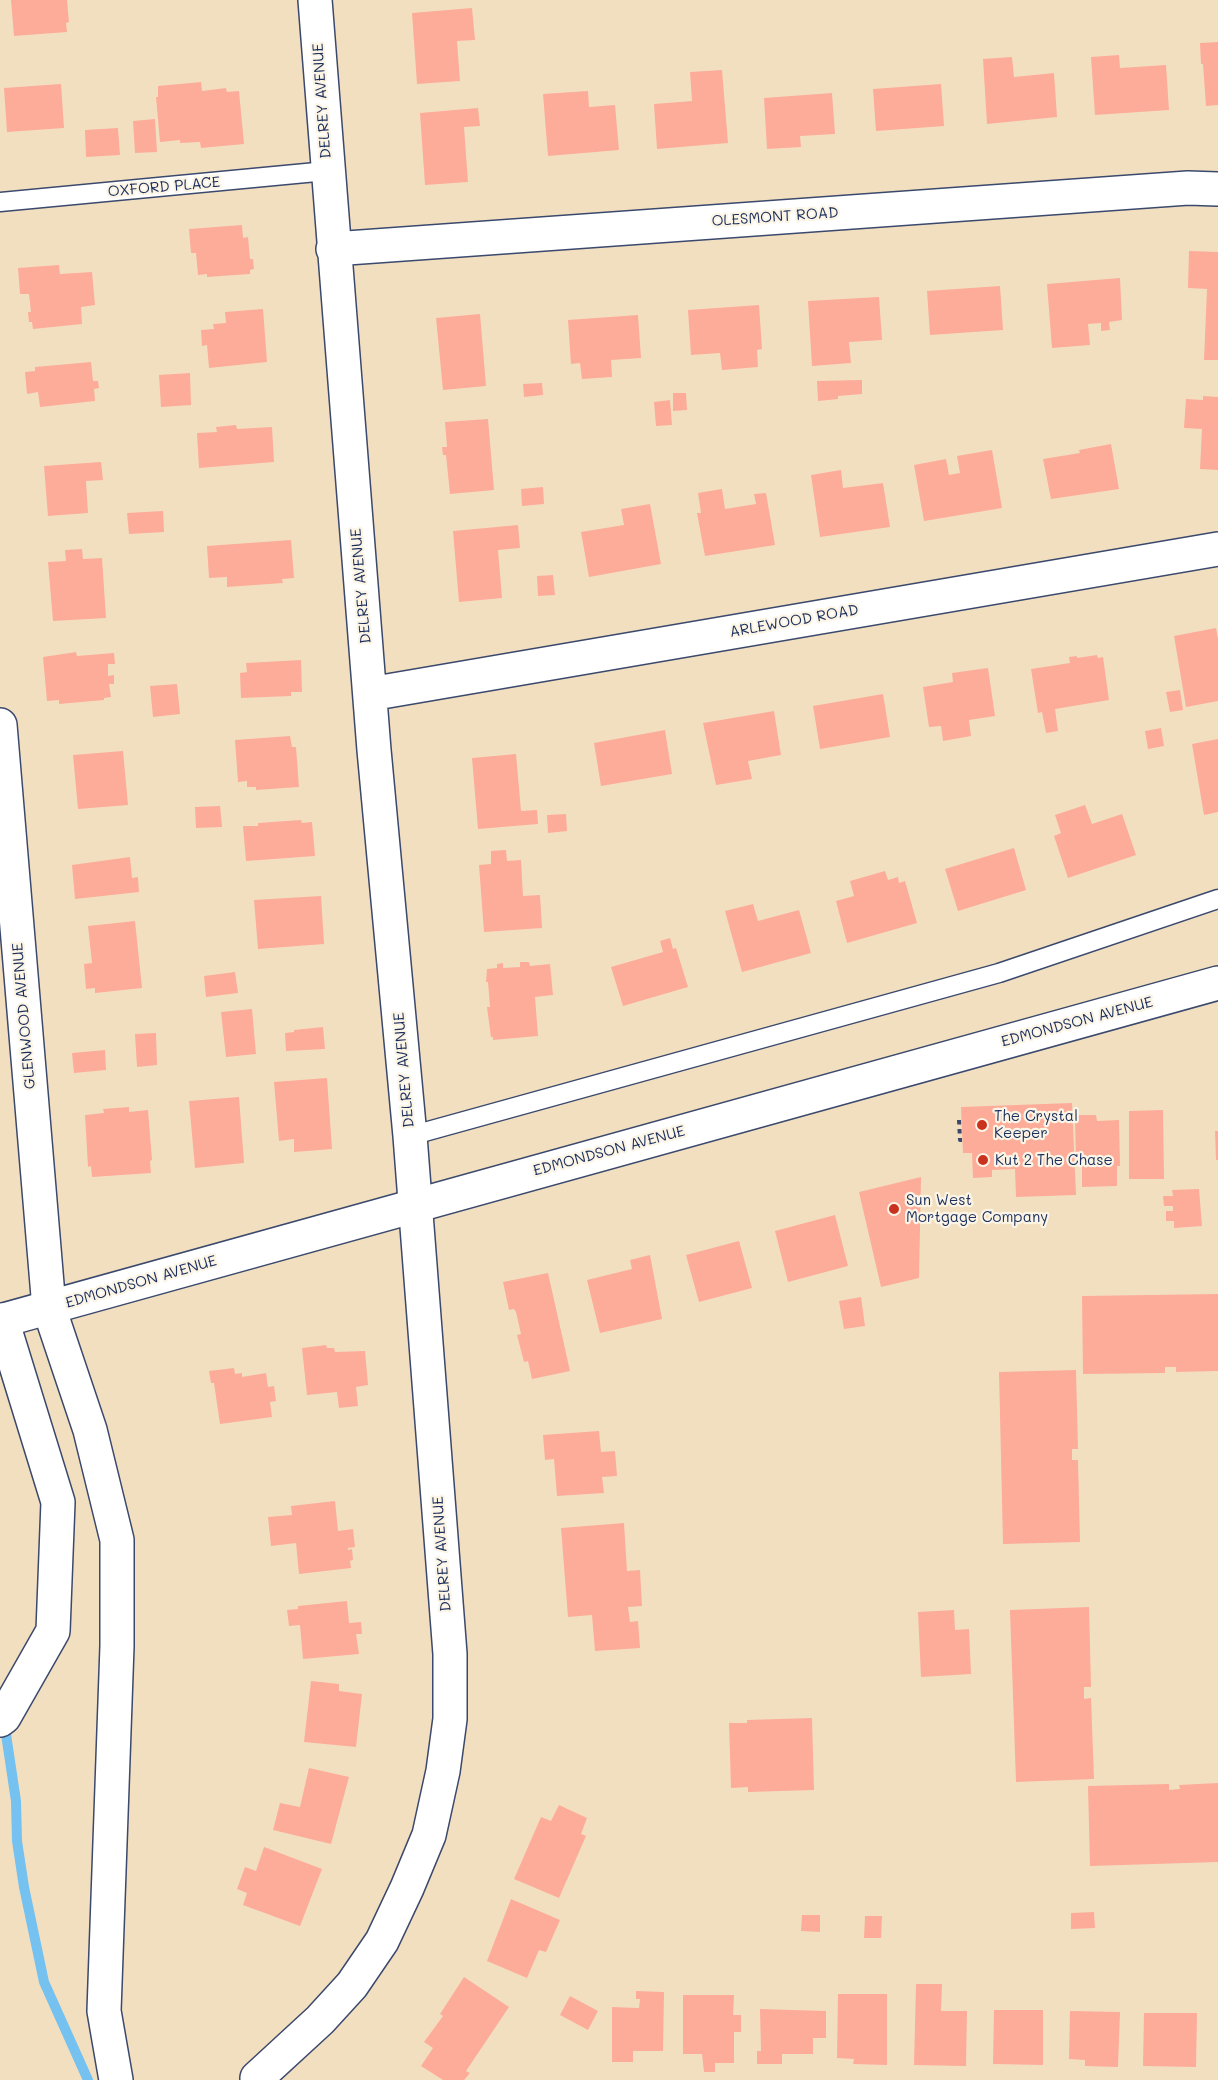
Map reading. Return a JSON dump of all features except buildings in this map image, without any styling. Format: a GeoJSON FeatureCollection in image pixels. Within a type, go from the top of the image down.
{"type":"FeatureCollection","features":[{"type":"Feature","properties":{"kind":"main road","name":"DELREY AVENUE"},"geometry":{"type":"LineString","coordinates":[[258,2080],[257,2078],[320,2020],[352,1985],[382,1941],[429,1835],[443,1771],[450,1719],[450,1654],[410,1136],[370,694],[315,0]]}},
{"type":"Feature","properties":{"kind":"main road","name":"OLESMONT ROAD"},"geometry":{"type":"LineString","coordinates":[[333,249],[1176,189],[1218,189]]}},
{"type":"Feature","properties":{"kind":"main road","name":"ARLEWOOD ROAD"},"geometry":{"type":"LineString","coordinates":[[370,694],[1218,549]]}},
{"type":"Feature","properties":{"kind":"main road","name":"GLENWOOD AVENUE"},"geometry":{"type":"LineString","coordinates":[[0,725],[49,1308],[90,1430],[117,1540],[117,1646],[104,2011],[116,2080]]}},
{"type":"Feature","properties":{"kind":"main road","name":"EDMONDSON AVENUE"},"geometry":{"type":"LineString","coordinates":[[1,1320],[1218,983]]}},
{"type":"Feature","properties":{"kind":"main road"},"geometry":{"type":"LineString","coordinates":[[0,1719],[4,1717],[53,1631],[58,1502],[1,1320]]}},
{"type":"Feature","properties":{"kind":"lane","name":"OXFORD PLACE"},"geometry":{"type":"LineString","coordinates":[[0,202],[327,171]]}},
{"type":"Feature","properties":{"kind":"lane"},"geometry":{"type":"LineString","coordinates":[[410,1136],[999,973],[1218,899]]}},
{"type":"Feature","properties":{"kind":"path"},"geometry":{"type":"LineString","coordinates":[[959,1120],[960,1140],[962,1140]]}},
{"type":"Feature","properties":{"kind":"waterway"},"geometry":{"type":"LineString","coordinates":[[4,1721],[16,1801],[17,1841],[24,1887],[44,1982],[88,2080]]}},
{"type":"Feature","properties":{"kind":"place","name":"The Crystal Keeper"},"geometry":{"type":"Point","coordinates":[982,1125]}},
{"type":"Feature","properties":{"kind":"place","name":"Kut 2 The Chase"},"geometry":{"type":"Point","coordinates":[983,1160]}},
{"type":"Feature","properties":{"kind":"place","name":"Sun West Mortgage Company"},"geometry":{"type":"Point","coordinates":[894,1209]}}]}
